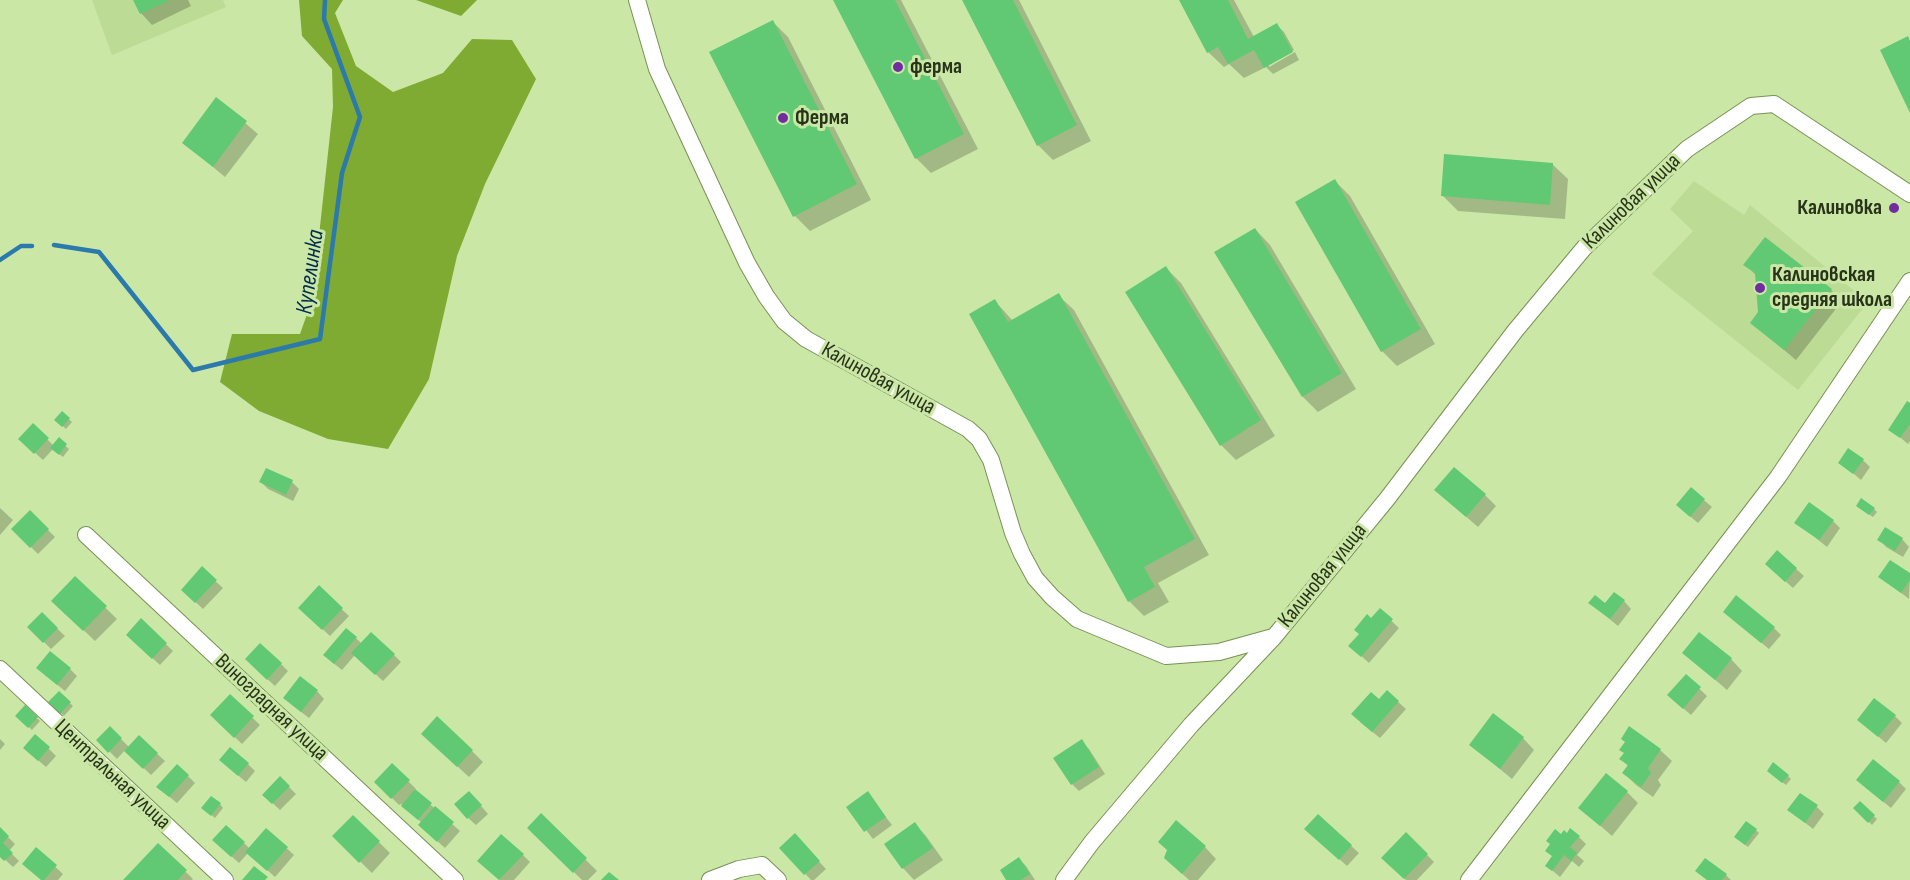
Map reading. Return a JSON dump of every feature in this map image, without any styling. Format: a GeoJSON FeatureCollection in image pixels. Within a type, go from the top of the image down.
{"type":"FeatureCollection","features":[{"type":"Feature","properties":{"kind":"street","name":"Калиновая улица"},"geometry":{"type":"LineString","coordinates":[[637,0],[657,69],[747,263],[784,321],[806,339],[968,429],[979,440],[991,460],[1013,533],[1035,578],[1077,619],[1166,656],[1219,652],[1274,637],[1387,499],[1515,331],[1584,248],[1687,149],[1751,106],[1774,104],[1910,194]]}},
{"type":"Feature","properties":{"kind":"street"},"geometry":{"type":"LineString","coordinates":[[1469,880],[1778,477],[1910,281]]}},
{"type":"Feature","properties":{"kind":"street","name":"Виноградная улица"},"geometry":{"type":"LineString","coordinates":[[86,536],[455,880]]}},
{"type":"Feature","properties":{"kind":"street"},"geometry":{"type":"LineString","coordinates":[[1064,880],[1092,842],[1191,725],[1274,637]]}},
{"type":"Feature","properties":{"kind":"street","name":"Центральная улица"},"geometry":{"type":"LineString","coordinates":[[0,669],[225,880]]}},
{"type":"Feature","properties":{"kind":"street"},"geometry":{"type":"LineString","coordinates":[[710,880],[739,869],[762,865],[778,880]]}},
{"type":"Feature","properties":{"kind":"shaded area"},"geometry":{"type":"Polygon","coordinates":[[[92,0],[223,0],[226,7],[112,55],[92,0]]]}},
{"type":"Feature","properties":{"kind":"shaded area"},"geometry":{"type":"Polygon","coordinates":[[[299,0],[343,0],[335,13],[356,66],[393,92],[443,73],[472,39],[512,40],[536,79],[485,184],[457,256],[429,379],[388,449],[328,439],[259,411],[220,382],[232,334],[300,334],[312,300],[333,107],[332,69],[302,36],[299,0]]]}},
{"type":"Feature","properties":{"kind":"shaded area"},"geometry":{"type":"Polygon","coordinates":[[[416,0],[477,0],[461,16],[416,0]]]}},
{"type":"Feature","properties":{"kind":"shaded area","name":"Калиновская средняя школа"},"geometry":{"type":"Polygon","coordinates":[[[1694,181],[1744,215],[1750,205],[1868,302],[1798,390],[1652,274],[1693,231],[1670,209],[1694,181]]]}},
{"type":"Feature","properties":{"kind":"building"},"geometry":{"type":"Polygon","coordinates":[[[133,0],[170,0],[140,14],[133,0]]]}},
{"type":"Feature","properties":{"kind":"building","name":"ферма"},"geometry":{"type":"Polygon","coordinates":[[[833,0],[895,0],[964,134],[915,159],[833,0]]]}},
{"type":"Feature","properties":{"kind":"building","name":"ферма"},"geometry":{"type":"Polygon","coordinates":[[[962,0],[1013,0],[1077,125],[1037,146],[962,0]]]}},
{"type":"Feature","properties":{"kind":"building"},"geometry":{"type":"Polygon","coordinates":[[[1179,0],[1228,0],[1248,39],[1277,23],[1293,52],[1264,68],[1254,50],[1228,64],[1218,47],[1207,53],[1179,0]]]}},
{"type":"Feature","properties":{"kind":"building","name":"Ферма"},"geometry":{"type":"Polygon","coordinates":[[[773,20],[857,184],[793,217],[709,52],[773,20]]]}},
{"type":"Feature","properties":{"kind":"building"},"geometry":{"type":"Polygon","coordinates":[[[1908,36],[1910,41],[1910,113],[1880,50],[1908,36]]]}},
{"type":"Feature","properties":{"kind":"building"},"geometry":{"type":"Polygon","coordinates":[[[216,97],[247,121],[213,167],[182,143],[216,97]]]}},
{"type":"Feature","properties":{"kind":"building"},"geometry":{"type":"Polygon","coordinates":[[[1444,154],[1553,163],[1550,205],[1441,196],[1444,154]]]}},
{"type":"Feature","properties":{"kind":"building"},"geometry":{"type":"Polygon","coordinates":[[[1335,179],[1421,329],[1381,352],[1295,202],[1335,179]]]}},
{"type":"Feature","properties":{"kind":"building"},"geometry":{"type":"Polygon","coordinates":[[[1255,228],[1342,373],[1302,397],[1214,252],[1255,228]]]}},
{"type":"Feature","properties":{"kind":"building"},"geometry":{"type":"Polygon","coordinates":[[[1765,237],[1832,289],[1784,350],[1750,323],[1758,312],[1755,273],[1743,265],[1765,237]]]}},
{"type":"Feature","properties":{"kind":"building"},"geometry":{"type":"Polygon","coordinates":[[[1166,266],[1261,420],[1220,446],[1125,292],[1166,266]]]}},
{"type":"Feature","properties":{"kind":"building"},"geometry":{"type":"Polygon","coordinates":[[[1059,293],[1195,539],[1144,567],[1155,587],[1128,602],[969,314],[995,299],[1008,322],[1059,293]]]}},
{"type":"Feature","properties":{"kind":"building"},"geometry":{"type":"Polygon","coordinates":[[[1907,401],[1910,403],[1910,424],[1900,438],[1888,430],[1907,401]]]}},
{"type":"Feature","properties":{"kind":"building"},"geometry":{"type":"Polygon","coordinates":[[[62,411],[70,418],[62,427],[54,420],[62,411]]]}},
{"type":"Feature","properties":{"kind":"building"},"geometry":{"type":"Polygon","coordinates":[[[33,423],[49,438],[34,454],[18,439],[33,423]]]}},
{"type":"Feature","properties":{"kind":"building"},"geometry":{"type":"Polygon","coordinates":[[[59,437],[67,444],[59,455],[50,448],[59,437]]]}},
{"type":"Feature","properties":{"kind":"building"},"geometry":{"type":"Polygon","coordinates":[[[1848,448],[1864,459],[1853,474],[1838,463],[1848,448]]]}},
{"type":"Feature","properties":{"kind":"building"},"geometry":{"type":"Polygon","coordinates":[[[1454,467],[1486,494],[1466,517],[1434,490],[1454,467]]]}},
{"type":"Feature","properties":{"kind":"building"},"geometry":{"type":"Polygon","coordinates":[[[266,468],[293,480],[286,495],[259,482],[266,468]]]}},
{"type":"Feature","properties":{"kind":"building"},"geometry":{"type":"Polygon","coordinates":[[[1691,487],[1705,499],[1690,517],[1676,505],[1691,487]]]}},
{"type":"Feature","properties":{"kind":"building"},"geometry":{"type":"Polygon","coordinates":[[[1861,498],[1875,508],[1869,515],[1856,506],[1861,498]]]}},
{"type":"Feature","properties":{"kind":"building"},"geometry":{"type":"Polygon","coordinates":[[[1809,502],[1834,520],[1819,540],[1794,523],[1809,502]]]}},
{"type":"Feature","properties":{"kind":"building"},"geometry":{"type":"Polygon","coordinates":[[[30,510],[49,529],[30,548],[11,529],[30,510]]]}},
{"type":"Feature","properties":{"kind":"building"},"geometry":{"type":"Polygon","coordinates":[[[1885,527],[1903,538],[1895,551],[1877,540],[1885,527]]]}},
{"type":"Feature","properties":{"kind":"building"},"geometry":{"type":"Polygon","coordinates":[[[1777,550],[1797,568],[1785,582],[1765,564],[1777,550]]]}},
{"type":"Feature","properties":{"kind":"building"},"geometry":{"type":"Polygon","coordinates":[[[1890,560],[1910,573],[1910,580],[1901,593],[1878,577],[1890,560]]]}},
{"type":"Feature","properties":{"kind":"building"},"geometry":{"type":"Polygon","coordinates":[[[202,566],[217,580],[195,603],[181,590],[202,566]]]}},
{"type":"Feature","properties":{"kind":"building"},"geometry":{"type":"Polygon","coordinates":[[[75,576],[107,606],[83,631],[51,601],[75,576]]]}},
{"type":"Feature","properties":{"kind":"building"},"geometry":{"type":"Polygon","coordinates":[[[319,585],[343,608],[322,630],[298,608],[319,585]]]}},
{"type":"Feature","properties":{"kind":"building"},"geometry":{"type":"Polygon","coordinates":[[[1614,592],[1625,600],[1610,619],[1588,603],[1595,595],[1605,603],[1614,592]]]}},
{"type":"Feature","properties":{"kind":"building"},"geometry":{"type":"Polygon","coordinates":[[[1736,595],[1775,627],[1761,643],[1723,612],[1736,595]]]}},
{"type":"Feature","properties":{"kind":"building"},"geometry":{"type":"Polygon","coordinates":[[[1380,608],[1393,619],[1361,657],[1348,646],[1359,634],[1354,630],[1367,614],[1371,618],[1380,608]]]}},
{"type":"Feature","properties":{"kind":"building"},"geometry":{"type":"Polygon","coordinates":[[[42,612],[58,628],[43,643],[27,627],[42,612]]]}},
{"type":"Feature","properties":{"kind":"building"},"geometry":{"type":"Polygon","coordinates":[[[141,618],[167,643],[152,659],[126,635],[141,618]]]}},
{"type":"Feature","properties":{"kind":"building"},"geometry":{"type":"Polygon","coordinates":[[[346,628],[357,637],[334,664],[323,655],[346,628]]]}},
{"type":"Feature","properties":{"kind":"building"},"geometry":{"type":"Polygon","coordinates":[[[371,632],[395,654],[375,675],[351,653],[371,632]]]}},
{"type":"Feature","properties":{"kind":"building"},"geometry":{"type":"Polygon","coordinates":[[[1699,632],[1732,658],[1715,680],[1682,653],[1699,632]]]}},
{"type":"Feature","properties":{"kind":"building"},"geometry":{"type":"Polygon","coordinates":[[[260,643],[282,663],[267,680],[245,659],[260,643]]]}},
{"type":"Feature","properties":{"kind":"building"},"geometry":{"type":"Polygon","coordinates":[[[50,651],[71,668],[57,685],[36,668],[50,651]]]}},
{"type":"Feature","properties":{"kind":"building"},"geometry":{"type":"Polygon","coordinates":[[[1686,674],[1701,687],[1683,709],[1667,695],[1686,674]]]}},
{"type":"Feature","properties":{"kind":"building"},"geometry":{"type":"Polygon","coordinates":[[[300,676],[318,690],[301,712],[283,698],[300,676]]]}},
{"type":"Feature","properties":{"kind":"building"},"geometry":{"type":"Polygon","coordinates":[[[1387,690],[1399,701],[1372,732],[1351,714],[1371,692],[1379,699],[1387,690]]]}},
{"type":"Feature","properties":{"kind":"building"},"geometry":{"type":"Polygon","coordinates":[[[59,691],[71,702],[60,714],[48,702],[59,691]]]}},
{"type":"Feature","properties":{"kind":"building"},"geometry":{"type":"Polygon","coordinates":[[[230,694],[254,716],[234,738],[210,715],[230,694]]]}},
{"type":"Feature","properties":{"kind":"building"},"geometry":{"type":"Polygon","coordinates":[[[1874,698],[1896,715],[1878,737],[1857,720],[1874,698]]]}},
{"type":"Feature","properties":{"kind":"building"},"geometry":{"type":"Polygon","coordinates":[[[25,705],[38,717],[28,728],[15,716],[25,705]]]}},
{"type":"Feature","properties":{"kind":"building"},"geometry":{"type":"Polygon","coordinates":[[[1493,713],[1524,737],[1500,769],[1469,745],[1493,713]]]}},
{"type":"Feature","properties":{"kind":"building"},"geometry":{"type":"Polygon","coordinates":[[[437,716],[473,750],[457,767],[421,734],[437,716]]]}},
{"type":"Feature","properties":{"kind":"building"},"geometry":{"type":"Polygon","coordinates":[[[110,726],[122,738],[108,753],[96,740],[110,726]]]}},
{"type":"Feature","properties":{"kind":"building"},"geometry":{"type":"Polygon","coordinates":[[[1629,726],[1661,749],[1648,768],[1651,773],[1641,787],[1622,773],[1628,765],[1619,759],[1624,753],[1619,750],[1625,742],[1621,739],[1629,726]]]}},
{"type":"Feature","properties":{"kind":"building"},"geometry":{"type":"Polygon","coordinates":[[[35,734],[50,747],[38,761],[23,748],[35,734]]]}},
{"type":"Feature","properties":{"kind":"building"},"geometry":{"type":"Polygon","coordinates":[[[139,735],[158,753],[143,769],[124,751],[139,735]]]}},
{"type":"Feature","properties":{"kind":"building"},"geometry":{"type":"Polygon","coordinates":[[[1082,739],[1099,767],[1071,785],[1053,758],[1082,739]]]}},
{"type":"Feature","properties":{"kind":"building"},"geometry":{"type":"Polygon","coordinates":[[[230,747],[249,763],[238,776],[219,760],[230,747]]]}},
{"type":"Feature","properties":{"kind":"building"},"geometry":{"type":"Polygon","coordinates":[[[1873,759],[1900,781],[1883,802],[1856,780],[1873,759]]]}},
{"type":"Feature","properties":{"kind":"building"},"geometry":{"type":"Polygon","coordinates":[[[1773,762],[1789,775],[1782,783],[1767,771],[1773,762]]]}},
{"type":"Feature","properties":{"kind":"building"},"geometry":{"type":"Polygon","coordinates":[[[392,763],[410,780],[391,799],[374,782],[392,763]]]}},
{"type":"Feature","properties":{"kind":"building"},"geometry":{"type":"Polygon","coordinates":[[[177,764],[189,775],[169,797],[156,787],[177,764]]]}},
{"type":"Feature","properties":{"kind":"building"},"geometry":{"type":"Polygon","coordinates":[[[1606,773],[1628,791],[1600,826],[1578,808],[1606,773]]]}},
{"type":"Feature","properties":{"kind":"building"},"geometry":{"type":"Polygon","coordinates":[[[280,776],[290,786],[272,804],[262,795],[280,776]]]}},
{"type":"Feature","properties":{"kind":"building"},"geometry":{"type":"Polygon","coordinates":[[[415,789],[432,803],[418,820],[401,806],[415,789]]]}},
{"type":"Feature","properties":{"kind":"building"},"geometry":{"type":"Polygon","coordinates":[[[469,791],[482,805],[467,819],[454,804],[469,791]]]}},
{"type":"Feature","properties":{"kind":"building"},"geometry":{"type":"Polygon","coordinates":[[[868,791],[886,817],[864,832],[846,807],[868,791]]]}},
{"type":"Feature","properties":{"kind":"building"},"geometry":{"type":"Polygon","coordinates":[[[1800,793],[1818,805],[1805,823],[1787,810],[1800,793]]]}},
{"type":"Feature","properties":{"kind":"building"},"geometry":{"type":"Polygon","coordinates":[[[211,796],[221,803],[211,816],[201,808],[211,796]]]}},
{"type":"Feature","properties":{"kind":"building"},"geometry":{"type":"Polygon","coordinates":[[[1860,801],[1875,815],[1868,823],[1853,808],[1860,801]]]}},
{"type":"Feature","properties":{"kind":"building"},"geometry":{"type":"Polygon","coordinates":[[[435,806],[454,822],[437,842],[418,825],[435,806]]]}},
{"type":"Feature","properties":{"kind":"building"},"geometry":{"type":"Polygon","coordinates":[[[541,813],[587,858],[573,873],[527,828],[541,813]]]}},
{"type":"Feature","properties":{"kind":"building"},"geometry":{"type":"Polygon","coordinates":[[[1318,814],[1352,845],[1339,860],[1304,829],[1318,814]]]}},
{"type":"Feature","properties":{"kind":"building"},"geometry":{"type":"Polygon","coordinates":[[[353,815],[380,841],[359,863],[332,836],[353,815]]]}},
{"type":"Feature","properties":{"kind":"building"},"geometry":{"type":"Polygon","coordinates":[[[1176,820],[1206,846],[1182,874],[1164,858],[1167,850],[1158,842],[1176,820]]]}},
{"type":"Feature","properties":{"kind":"building"},"geometry":{"type":"Polygon","coordinates":[[[1746,821],[1757,829],[1745,845],[1734,837],[1746,821]]]}},
{"type":"Feature","properties":{"kind":"building"},"geometry":{"type":"Polygon","coordinates":[[[915,822],[933,848],[902,869],[884,844],[915,822]]]}},
{"type":"Feature","properties":{"kind":"building"},"geometry":{"type":"Polygon","coordinates":[[[226,825],[245,842],[231,857],[212,840],[226,825]]]}},
{"type":"Feature","properties":{"kind":"building"},"geometry":{"type":"Polygon","coordinates":[[[0,827],[9,836],[3,843],[13,853],[4,861],[0,857],[0,827]]]}},
{"type":"Feature","properties":{"kind":"building"},"geometry":{"type":"Polygon","coordinates":[[[266,828],[288,847],[267,871],[245,852],[266,828]]]}},
{"type":"Feature","properties":{"kind":"building"},"geometry":{"type":"Polygon","coordinates":[[[1570,828],[1580,836],[1570,847],[1577,853],[1571,861],[1564,855],[1552,871],[1545,866],[1552,856],[1545,851],[1550,844],[1546,841],[1555,829],[1561,834],[1564,830],[1567,833],[1570,828]]]}},
{"type":"Feature","properties":{"kind":"building"},"geometry":{"type":"Polygon","coordinates":[[[1406,832],[1428,854],[1404,879],[1381,858],[1406,832]]]}},
{"type":"Feature","properties":{"kind":"building"},"geometry":{"type":"Polygon","coordinates":[[[795,833],[820,861],[804,875],[779,848],[795,833]]]}},
{"type":"Feature","properties":{"kind":"building"},"geometry":{"type":"Polygon","coordinates":[[[501,834],[524,854],[499,880],[477,861],[501,834]]]}},
{"type":"Feature","properties":{"kind":"building"},"geometry":{"type":"Polygon","coordinates":[[[158,843],[187,870],[178,880],[123,880],[158,843]]]}},
{"type":"Feature","properties":{"kind":"building"},"geometry":{"type":"Polygon","coordinates":[[[36,847],[57,865],[44,880],[22,864],[36,847]]]}},
{"type":"Feature","properties":{"kind":"building"},"geometry":{"type":"Polygon","coordinates":[[[1019,857],[1030,874],[1021,880],[1006,880],[1000,870],[1019,857]]]}},
{"type":"Feature","properties":{"kind":"building"},"geometry":{"type":"Polygon","coordinates":[[[1705,858],[1727,874],[1722,880],[1707,880],[1695,871],[1705,858]]]}},
{"type":"Feature","properties":{"kind":"building"},"geometry":{"type":"Polygon","coordinates":[[[254,866],[268,877],[265,880],[242,880],[254,866]]]}},
{"type":"Feature","properties":{"kind":"building"},"geometry":{"type":"Polygon","coordinates":[[[609,872],[619,880],[601,880],[609,872]]]}},
{"type":"Feature","properties":{"kind":"waterway","name":"Купелинка"},"geometry":{"type":"LineString","coordinates":[[54,245],[99,252],[193,370],[320,339],[342,173],[360,117],[324,19],[325,0]]}},
{"type":"Feature","properties":{"kind":"waterway","name":"Купелинка"},"geometry":{"type":"LineString","coordinates":[[0,260],[21,246],[32,246]]}},
{"type":"Feature","properties":{"kind":"place","name":"ферма"},"geometry":{"type":"Point","coordinates":[898,67]}},
{"type":"Feature","properties":{"kind":"place","name":"Ферма"},"geometry":{"type":"Point","coordinates":[783,118]}},
{"type":"Feature","properties":{"kind":"place","name":"Калиновка"},"geometry":{"type":"Point","coordinates":[1894,208]}},
{"type":"Feature","properties":{"kind":"place","name":"Калиновская средняя школа"},"geometry":{"type":"Point","coordinates":[1760,288]}}]}
